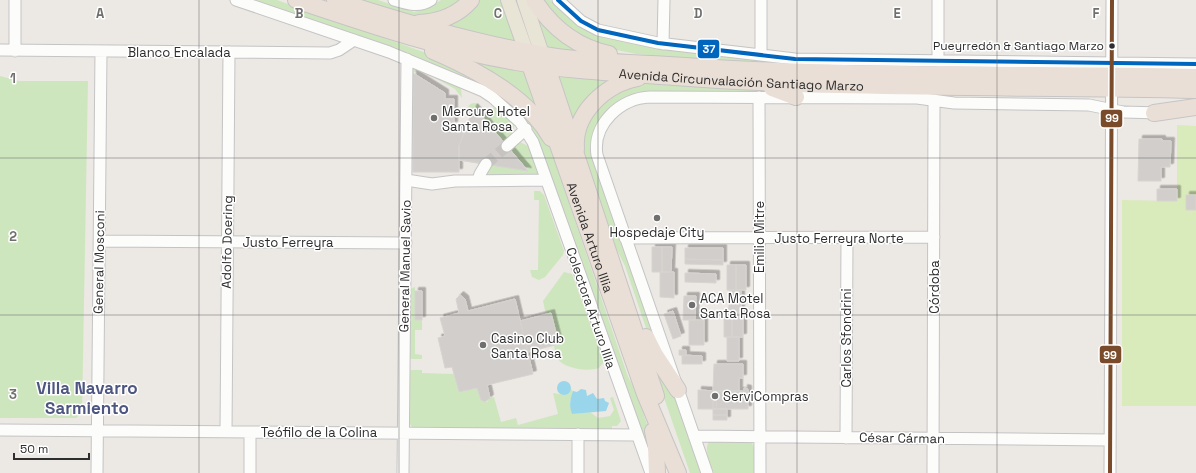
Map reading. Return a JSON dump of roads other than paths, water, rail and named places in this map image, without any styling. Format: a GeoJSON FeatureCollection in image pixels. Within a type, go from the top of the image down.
{"type":"FeatureCollection","features":[{"type":"Feature","properties":{"kind":"highway","name":"Avenida Circunvalación Santiago Marzo"},"geometry":{"type":"LineString","coordinates":[[296,0],[369,24],[462,51],[668,76],[698,73],[770,71],[1195,76]]}},
{"type":"Feature","properties":{"kind":"highway","name":"Avenida Circunvalación Santiago Marzo"},"geometry":{"type":"LineString","coordinates":[[335,0],[528,58]]}},
{"type":"Feature","properties":{"kind":"highway"},"geometry":{"type":"LineString","coordinates":[[411,24],[440,20],[461,9],[471,0]]}},
{"type":"Feature","properties":{"kind":"highway"},"geometry":{"type":"LineString","coordinates":[[534,0],[556,28],[576,42],[590,48],[620,56],[775,89],[796,97]]}},
{"type":"Feature","properties":{"kind":"highway"},"geometry":{"type":"LineString","coordinates":[[369,24],[463,65],[500,87],[521,104],[542,125],[553,142],[574,168]]}},
{"type":"Feature","properties":{"kind":"highway","name":"Avenida Arturo Illia"},"geometry":{"type":"LineString","coordinates":[[528,58],[574,168],[600,225],[652,382],[678,473]]}},
{"type":"Feature","properties":{"kind":"highway","name":"Avenida Circunvalación Santiago Marzo"},"geometry":{"type":"LineString","coordinates":[[545,61],[574,58],[698,73]]}},
{"type":"Feature","properties":{"kind":"highway","name":"Avenida Arturo Illia"},"geometry":{"type":"LineString","coordinates":[[545,61],[574,168],[645,394],[678,473]]}},
{"type":"Feature","properties":{"kind":"highway"},"geometry":{"type":"LineString","coordinates":[[574,168],[576,135],[584,115],[598,98],[610,88],[628,80],[640,77],[668,76]]}},
{"type":"Feature","properties":{"kind":"highway"},"geometry":{"type":"LineString","coordinates":[[1154,113],[1196,107]]}},
{"type":"Feature","properties":{"kind":"highway"},"geometry":{"type":"LineString","coordinates":[[600,225],[625,276],[649,344],[678,390]]}},
{"type":"Feature","properties":{"kind":"highway"},"geometry":{"type":"LineString","coordinates":[[645,394],[656,443],[657,473]]}},
{"type":"Feature","properties":{"kind":"main road","name":"Avenida Arturo Illia"},"geometry":{"type":"LineString","coordinates":[[508,0],[528,58]]}},
{"type":"Feature","properties":{"kind":"main road","name":"Avenida Arturo Illia"},"geometry":{"type":"LineString","coordinates":[[524,0],[545,61]]}},
{"type":"Feature","properties":{"kind":"street"},"geometry":{"type":"LineString","coordinates":[[15,0],[15,50]]}},
{"type":"Feature","properties":{"kind":"street","name":"Colectora Arturo Illia"},"geometry":{"type":"LineString","coordinates":[[236,0],[407,59],[487,93],[517,119],[526,129],[533,142],[651,473]]}},
{"type":"Feature","properties":{"kind":"street"},"geometry":{"type":"LineString","coordinates":[[400,1],[418,5],[431,0]]}},
{"type":"Feature","properties":{"kind":"street"},"geometry":{"type":"LineString","coordinates":[[558,0],[581,21],[593,28],[664,44],[801,59],[938,61],[1112,76]]}},
{"type":"Feature","properties":{"kind":"street"},"geometry":{"type":"LineString","coordinates":[[664,0],[664,44]]}},
{"type":"Feature","properties":{"kind":"street"},"geometry":{"type":"LineString","coordinates":[[761,0],[761,55]]}},
{"type":"Feature","properties":{"kind":"street"},"geometry":{"type":"LineString","coordinates":[[938,0],[938,61]]}},
{"type":"Feature","properties":{"kind":"street"},"geometry":{"type":"LineString","coordinates":[[1110,473],[1112,0]]}},
{"type":"Feature","properties":{"kind":"street","name":"Blanco Encalada"},"geometry":{"type":"LineString","coordinates":[[0,50],[330,53],[339,50],[354,40]]}},
{"type":"Feature","properties":{"kind":"street","name":"General Mosconi"},"geometry":{"type":"LineString","coordinates":[[97,473],[101,51]]}},
{"type":"Feature","properties":{"kind":"street","name":"Adolfo Doering"},"geometry":{"type":"LineString","coordinates":[[226,432],[229,52]]}},
{"type":"Feature","properties":{"kind":"street","name":"General Manuel Savio"},"geometry":{"type":"LineString","coordinates":[[403,473],[407,59]]}},
{"type":"Feature","properties":{"kind":"street"},"geometry":{"type":"LineString","coordinates":[[707,473],[598,160],[596,143],[599,131],[614,112],[633,100],[650,97],[796,97],[917,98],[954,104],[1089,104],[1127,113],[1196,113]]}},
{"type":"Feature","properties":{"kind":"street","name":"Emilio Mitre"},"geometry":{"type":"LineString","coordinates":[[759,97],[760,473]]}},
{"type":"Feature","properties":{"kind":"street","name":"Córdoba"},"geometry":{"type":"LineString","coordinates":[[933,473],[934,100]]}},
{"type":"Feature","properties":{"kind":"street"},"geometry":{"type":"LineString","coordinates":[[507,146],[526,129]]}},
{"type":"Feature","properties":{"kind":"street"},"geometry":{"type":"LineString","coordinates":[[478,180],[486,164]]}},
{"type":"Feature","properties":{"kind":"street"},"geometry":{"type":"LineString","coordinates":[[406,180],[432,177],[455,180],[546,180]]}},
{"type":"Feature","properties":{"kind":"street","name":"Justo Ferreyra Norte"},"geometry":{"type":"LineString","coordinates":[[625,238],[934,237]]}},
{"type":"Feature","properties":{"kind":"street","name":"Carlos Sfondrini"},"geometry":{"type":"LineString","coordinates":[[846,438],[847,238]]}},
{"type":"Feature","properties":{"kind":"street","name":"Justo Ferreyra"},"geometry":{"type":"LineString","coordinates":[[99,241],[406,243]]}},
{"type":"Feature","properties":{"kind":"street","name":"Teófilo de la Colina"},"geometry":{"type":"LineString","coordinates":[[0,430],[637,435]]}},
{"type":"Feature","properties":{"kind":"street"},"geometry":{"type":"LineString","coordinates":[[250,432],[250,473]]}},
{"type":"Feature","properties":{"kind":"street"},"geometry":{"type":"LineString","coordinates":[[578,434],[578,473]]}},
{"type":"Feature","properties":{"kind":"street","name":"César Cárman"},"geometry":{"type":"LineString","coordinates":[[694,436],[1110,440]]}},
{"type":"Feature","properties":{"kind":"water"},"geometry":{"type":"Polygon","coordinates":[[[561,381],[567,381],[571,385],[571,391],[567,395],[561,395],[557,391],[557,385],[561,381]]]}},
{"type":"Feature","properties":{"kind":"water"},"geometry":{"type":"Polygon","coordinates":[[[581,389],[586,390],[587,396],[593,393],[597,399],[604,398],[605,401],[609,403],[606,411],[572,414],[570,402],[573,391],[577,392],[581,389]]]}},
{"type":"Feature","properties":{"kind":"tunnel"},"geometry":{"type":"LineString","coordinates":[[486,164],[507,146]]}},
{"type":"Feature","properties":{"kind":"place","name":"Pueyrredón & Santiago Marzo"},"geometry":{"type":"Point","coordinates":[1112,46]}},
{"type":"Feature","properties":{"kind":"place","name":"Mercure Hotel Santa Rosa"},"geometry":{"type":"Point","coordinates":[434,118]}},
{"type":"Feature","properties":{"kind":"place","name":"Hospedaje City"},"geometry":{"type":"Point","coordinates":[657,218]}},
{"type":"Feature","properties":{"kind":"place","name":"ACA Motel Santa Rosa"},"geometry":{"type":"Point","coordinates":[692,305]}},
{"type":"Feature","properties":{"kind":"place","name":"Casino Club Santa Rosa"},"geometry":{"type":"Point","coordinates":[483,345]}},
{"type":"Feature","properties":{"kind":"place","name":"ServiCompras"},"geometry":{"type":"Point","coordinates":[715,396]}},
{"type":"Feature","properties":{"kind":"district","name":"Villa Navarro Sarmiento"},"geometry":{"type":"Point","coordinates":[87,398]}}]}
